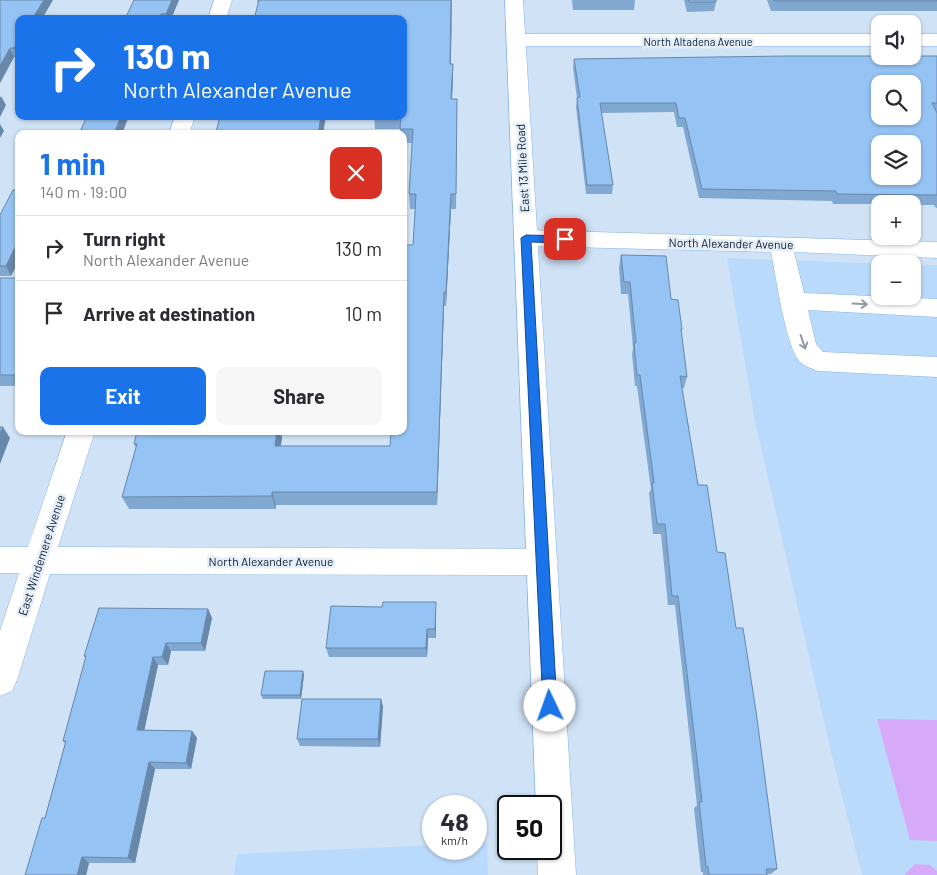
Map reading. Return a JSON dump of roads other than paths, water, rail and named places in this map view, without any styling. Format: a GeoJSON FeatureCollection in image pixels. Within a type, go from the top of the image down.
{"type":"FeatureCollection","features":[{"type":"Feature","properties":{"kind":"street"},"geometry":{"type":"LineString","coordinates":[[218,15],[223,0]]}},
{"type":"Feature","properties":{"kind":"street","name":"East 13 Mile Road"},"geometry":{"type":"LineString","coordinates":[[514,0],[557,875]]}},
{"type":"Feature","properties":{"kind":"street","name":"North Altadena Avenue"},"geometry":{"type":"LineString","coordinates":[[516,40],[871,40]]}},
{"type":"Feature","properties":{"kind":"street"},"geometry":{"type":"LineString","coordinates":[[921,40],[937,40]]}},
{"type":"Feature","properties":{"kind":"street","name":"North Alexander Avenue"},"geometry":{"type":"LineString","coordinates":[[526,238],[937,250]]}},
{"type":"Feature","properties":{"kind":"street"},"geometry":{"type":"LineString","coordinates":[[781,244],[803,344],[808,354],[818,361],[937,367]]}},
{"type":"Feature","properties":{"kind":"street"},"geometry":{"type":"LineString","coordinates":[[793,301],[937,308]]}},
{"type":"Feature","properties":{"kind":"street","name":"East Windemere Avenue"},"geometry":{"type":"LineString","coordinates":[[0,680],[80,435]]}},
{"type":"Feature","properties":{"kind":"street","name":"North Alexander Avenue"},"geometry":{"type":"LineString","coordinates":[[0,560],[543,562]]}}]}
